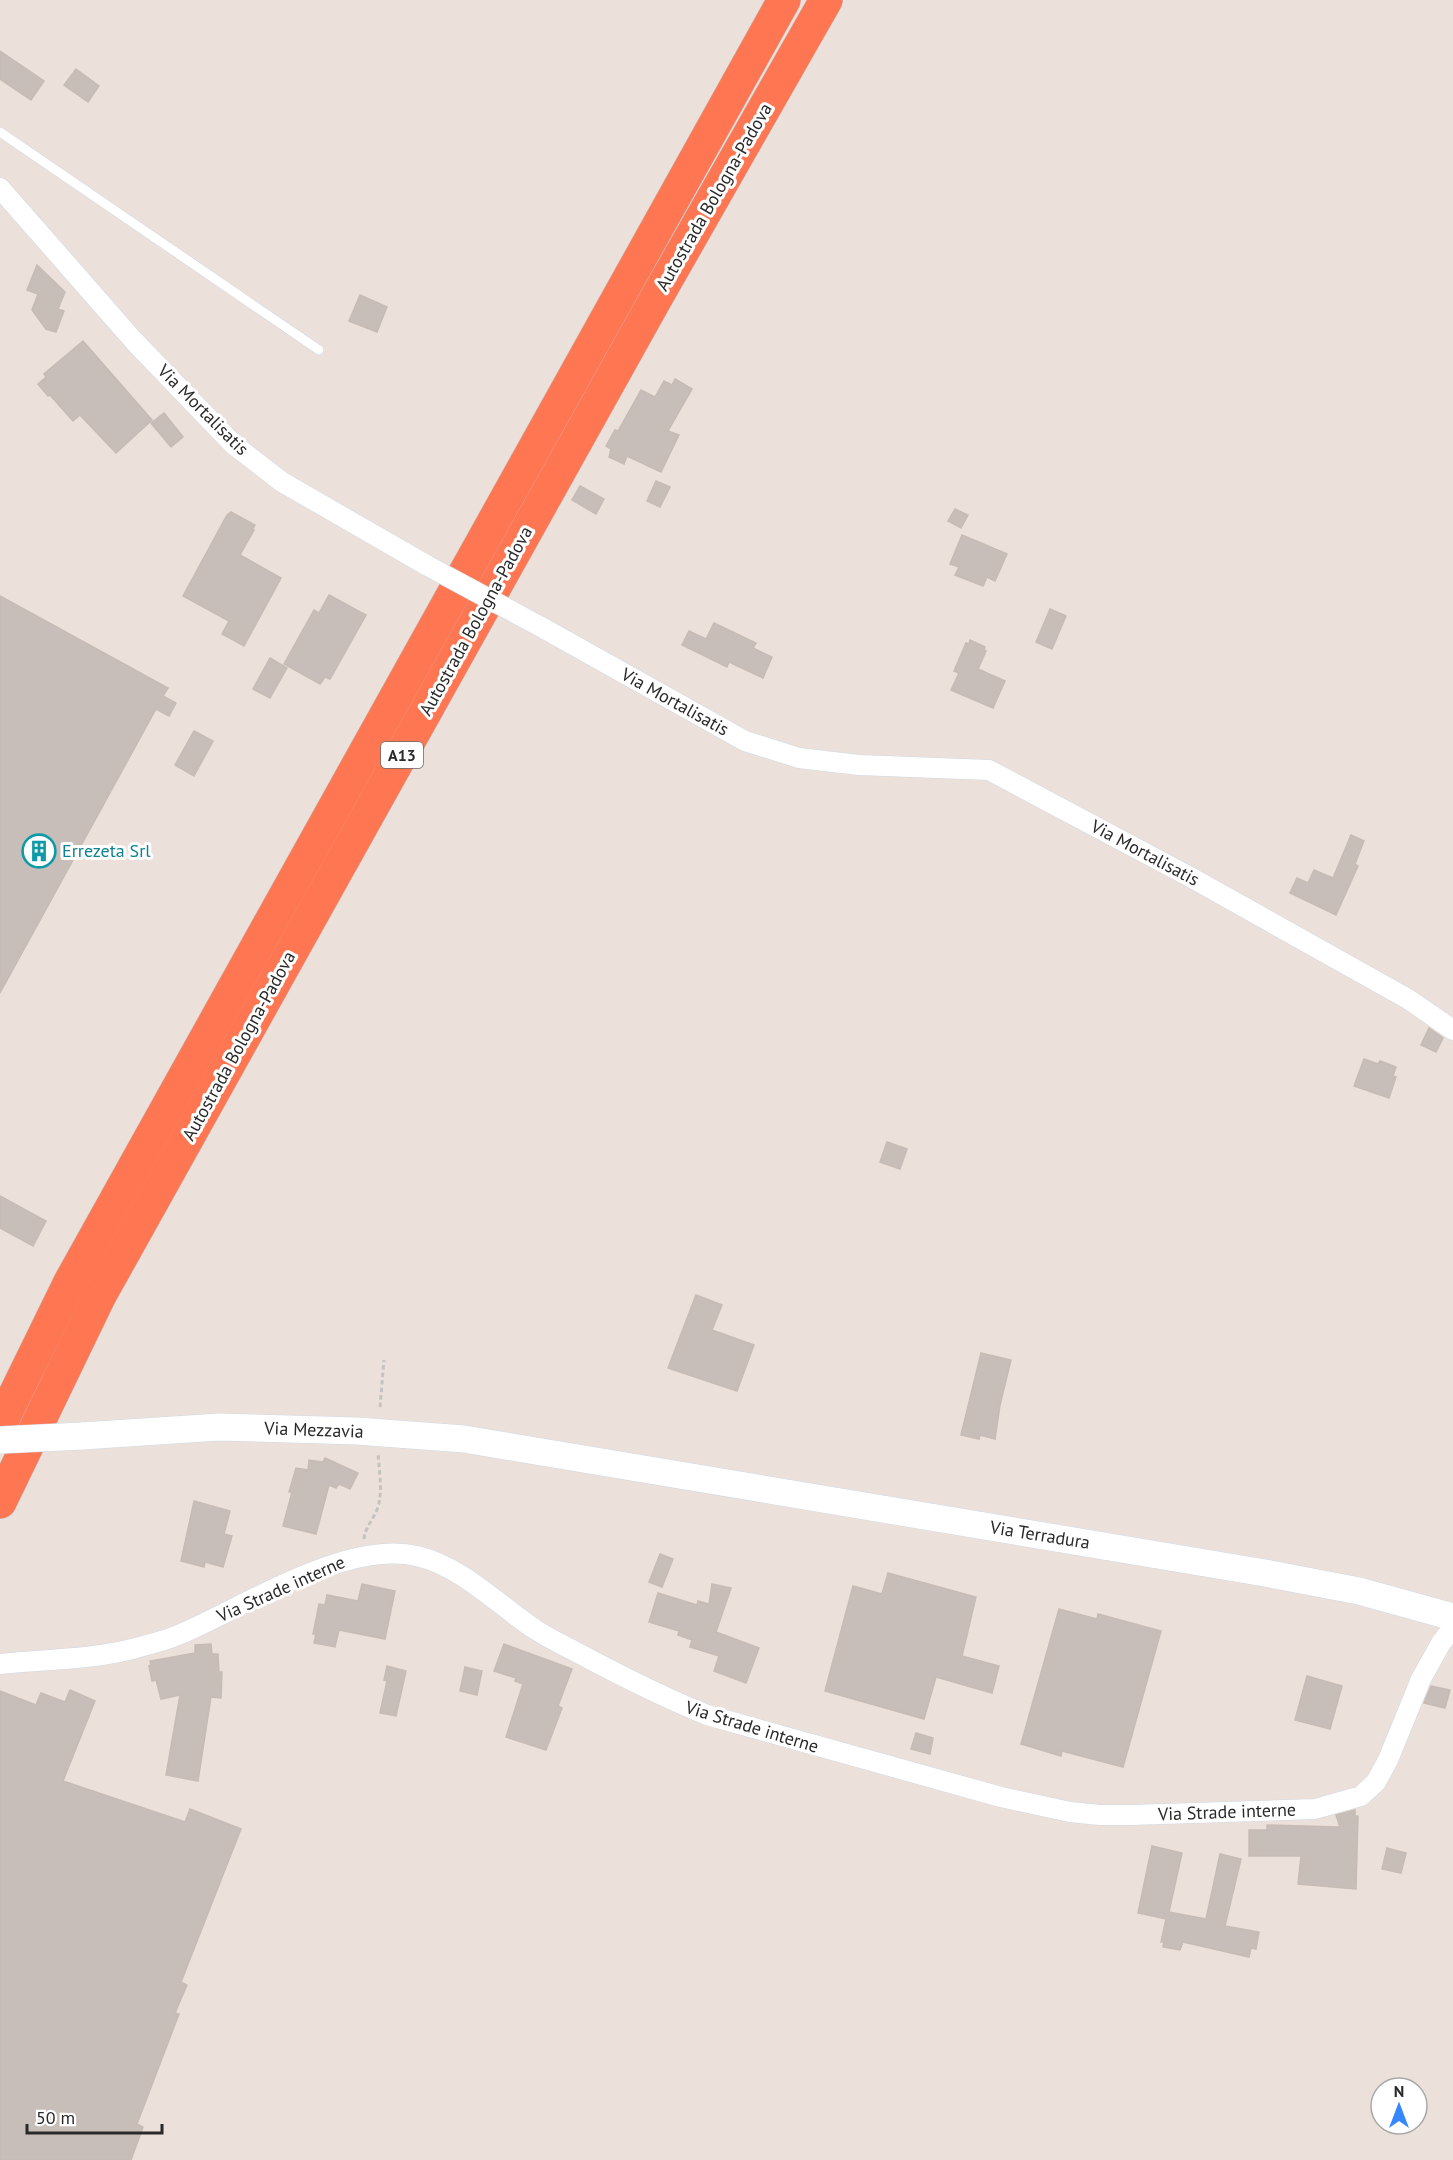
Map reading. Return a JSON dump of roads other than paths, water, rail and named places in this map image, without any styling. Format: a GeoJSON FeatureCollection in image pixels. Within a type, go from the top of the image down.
{"type":"FeatureCollection","features":[{"type":"Feature","properties":{"kind":"highway","name":"Autostrada Bologna-Padova"},"geometry":{"type":"LineString","coordinates":[[0,1425],[70,1282],[784,0]]}},
{"type":"Feature","properties":{"kind":"highway","name":"Autostrada Bologna-Padova"},"geometry":{"type":"LineString","coordinates":[[0,1502],[99,1297],[655,300],[826,0]]}},
{"type":"Feature","properties":{"kind":"main road","name":"Via Mezzavia"},"geometry":{"type":"LineString","coordinates":[[0,1440],[219,1427],[357,1431],[464,1439],[625,1466]]}},
{"type":"Feature","properties":{"kind":"main road","name":"Via Terradura"},"geometry":{"type":"LineString","coordinates":[[625,1466],[1265,1573],[1359,1591],[1453,1617]]}},
{"type":"Feature","properties":{"kind":"street","name":"Via Mortalisatis"},"geometry":{"type":"LineString","coordinates":[[0,188],[134,341],[233,444],[282,482],[428,566],[745,741],[799,758],[859,765],[988,770],[1223,895],[1408,999],[1453,1030]]}},
{"type":"Feature","properties":{"kind":"street","name":"Via Strade interne"},"geometry":{"type":"LineString","coordinates":[[0,1664],[134,1649],[181,1634],[332,1564],[364,1556],[393,1554],[416,1556],[441,1565],[466,1579],[537,1630],[668,1699],[707,1715],[1001,1797],[1070,1812],[1100,1815],[1315,1809],[1361,1796],[1376,1782],[1388,1760],[1421,1679],[1453,1628]]}},
{"type":"Feature","properties":{"kind":"lane"},"geometry":{"type":"LineString","coordinates":[[0,132],[319,351]]}},
{"type":"Feature","properties":{"kind":"place","name":"Errezeta Srl"},"geometry":{"type":"Point","coordinates":[39,851]}}]}
